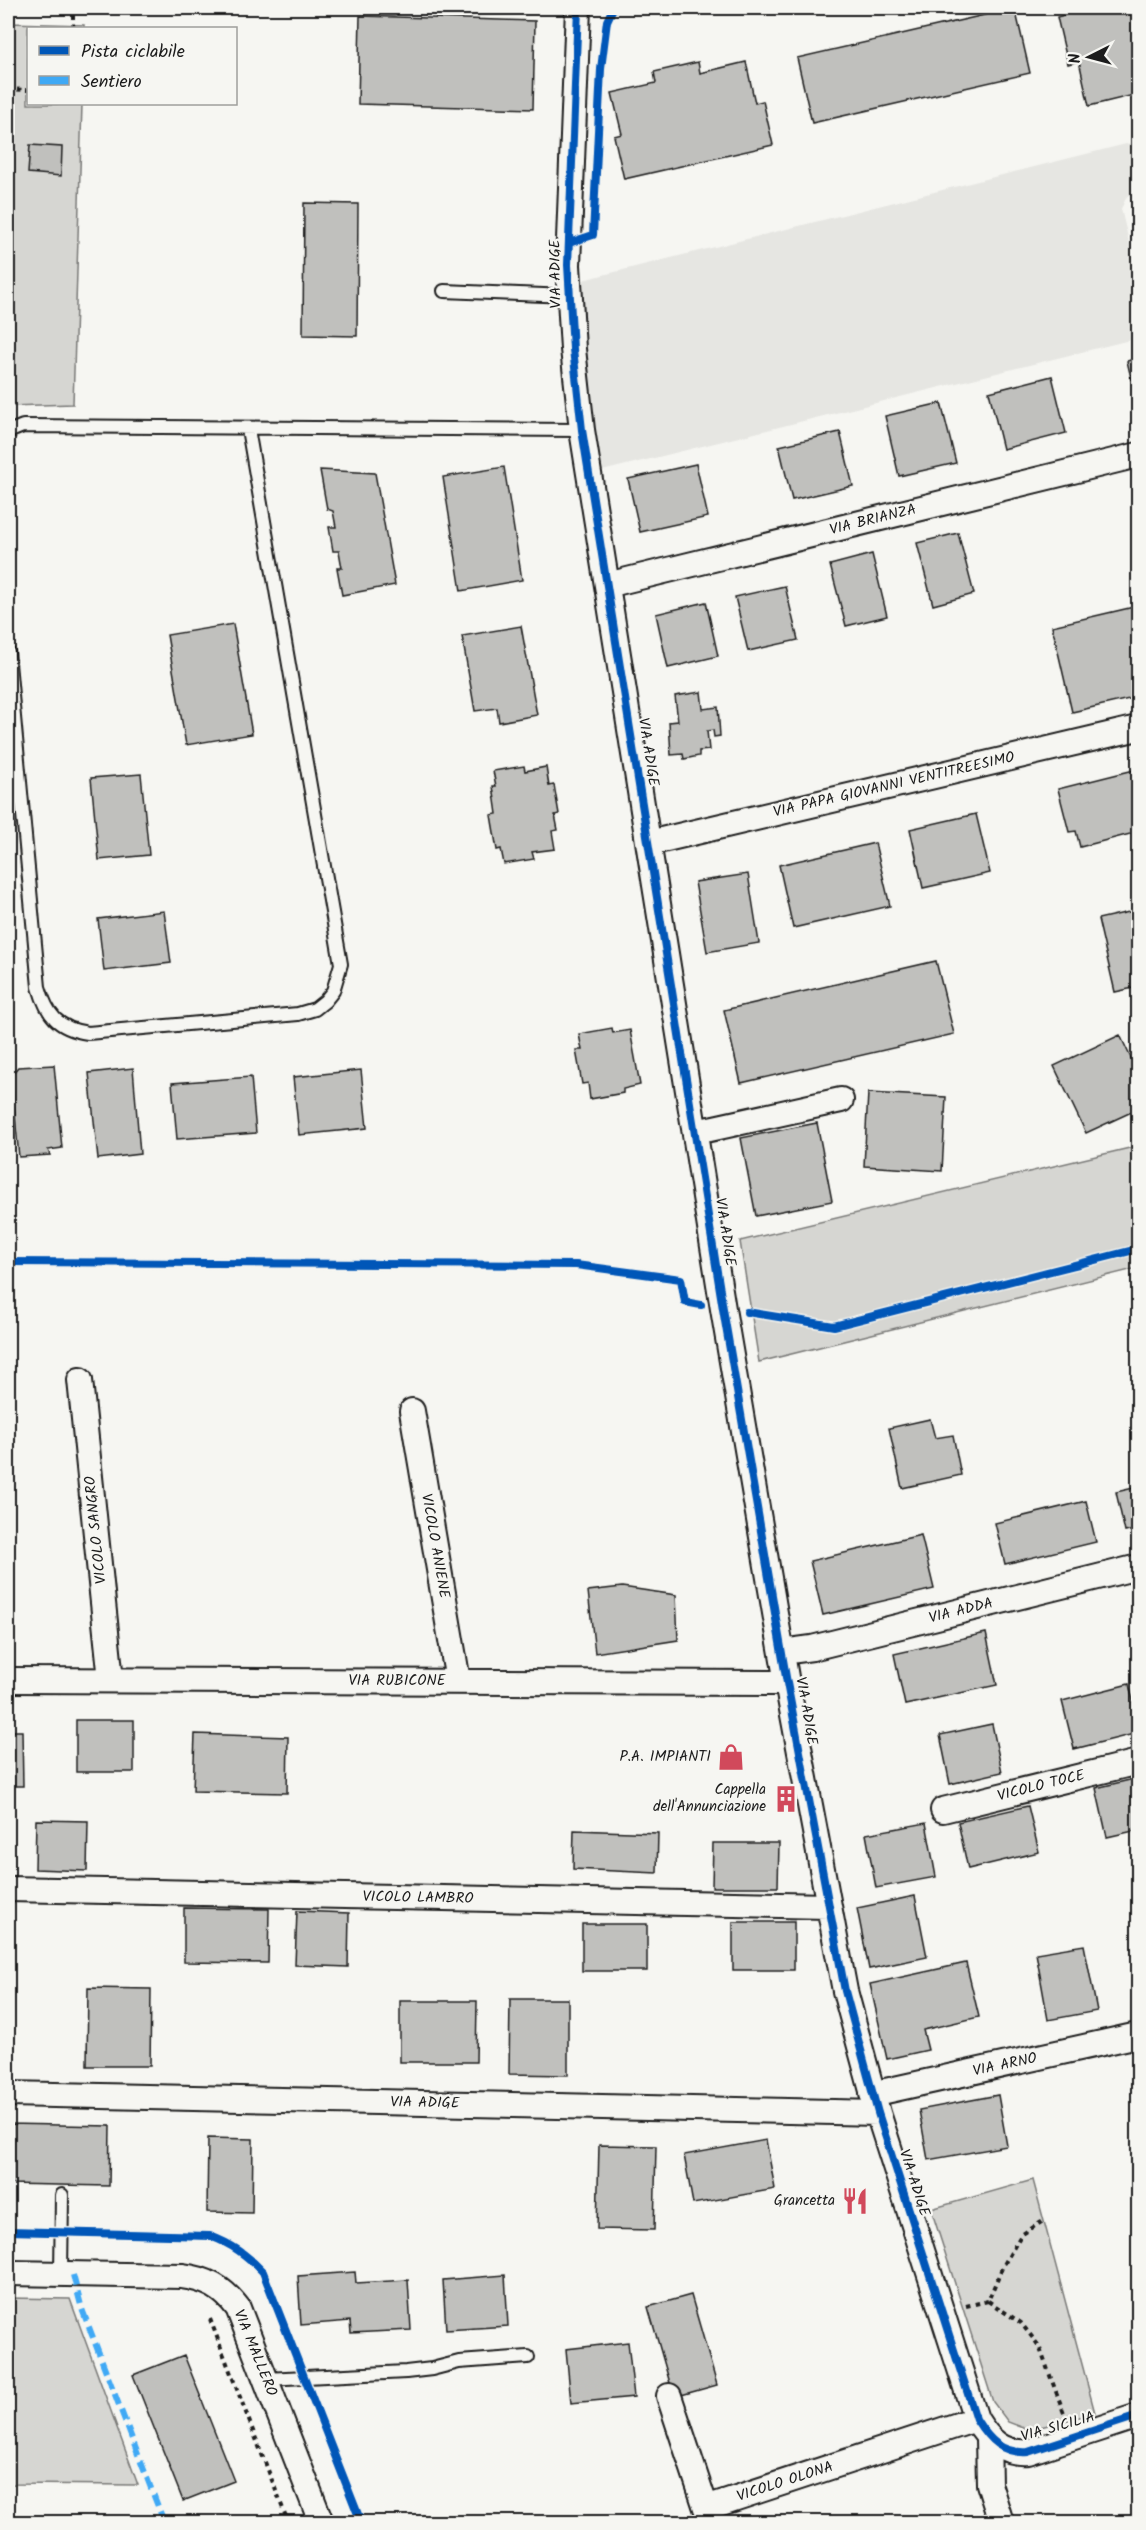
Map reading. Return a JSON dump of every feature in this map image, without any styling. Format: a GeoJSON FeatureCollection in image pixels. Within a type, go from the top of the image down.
{"type":"FeatureCollection","features":[{"type":"Feature","properties":{"kind":"street","name":"VIA ADIGE"},"geometry":{"type":"LineString","coordinates":[[578,8],[568,296],[582,430],[782,1652],[845,1992],[875,2103],[942,2313],[982,2428],[989,2484],[1001,2523]]}},
{"type":"Feature","properties":{"kind":"street","name":"VIA BRIANZA"},"geometry":{"type":"LineString","coordinates":[[607,585],[1138,456]]}},
{"type":"Feature","properties":{"kind":"street","name":"VIA PAPA GIOVANNI VENTITREESIMO"},"geometry":{"type":"LineString","coordinates":[[650,843],[1138,728]]}},
{"type":"Feature","properties":{"kind":"street"},"geometry":{"type":"LineString","coordinates":[[696,1132],[841,1100]]}},
{"type":"Feature","properties":{"kind":"street","name":"VICOLO SANGRO"},"geometry":{"type":"LineString","coordinates":[[80,1380],[111,1680]]}},
{"type":"Feature","properties":{"kind":"street","name":"VICOLO ANIENE"},"geometry":{"type":"LineString","coordinates":[[412,1411],[458,1681]]}},
{"type":"Feature","properties":{"kind":"street","name":"VIA ADDA"},"geometry":{"type":"LineString","coordinates":[[782,1652],[812,1648],[1138,1567]]}},
{"type":"Feature","properties":{"kind":"street","name":"VIA RUBICONE"},"geometry":{"type":"LineString","coordinates":[[8,1680],[788,1683]]}},
{"type":"Feature","properties":{"kind":"street","name":"VICOLO TOCE"},"geometry":{"type":"LineString","coordinates":[[942,1810],[1138,1762]]}},
{"type":"Feature","properties":{"kind":"street","name":"VICOLO LAMBRO"},"geometry":{"type":"LineString","coordinates":[[8,1889],[828,1906]]}},
{"type":"Feature","properties":{"kind":"street","name":"VIA ARNO"},"geometry":{"type":"LineString","coordinates":[[875,2103],[1138,2035]]}},
{"type":"Feature","properties":{"kind":"street","name":"VIA ADIGE"},"geometry":{"type":"LineString","coordinates":[[8,2094],[875,2103]]}},
{"type":"Feature","properties":{"kind":"street","name":"VIA MALLERO"},"geometry":{"type":"LineString","coordinates":[[8,2273],[182,2276],[201,2279],[229,2297],[238,2308],[321,2523]]}},
{"type":"Feature","properties":{"kind":"street","name":"VICOLO OLONA"},"geometry":{"type":"LineString","coordinates":[[669,2396],[706,2508],[982,2428]]}},
{"type":"Feature","properties":{"kind":"street","name":"VIA SICILIA"},"geometry":{"type":"LineString","coordinates":[[982,2428],[1003,2449],[1028,2452],[1138,2416]]}},
{"type":"Feature","properties":{"kind":"lane"},"geometry":{"type":"LineString","coordinates":[[444,291],[568,296]]}},
{"type":"Feature","properties":{"kind":"lane"},"geometry":{"type":"LineString","coordinates":[[8,432],[23,426],[582,430]]}},
{"type":"Feature","properties":{"kind":"lane"},"geometry":{"type":"LineString","coordinates":[[8,652],[39,987],[44,1002],[61,1025],[72,1031],[88,1033],[270,1018],[315,1009],[326,1001],[333,991],[341,964],[248,429]]}},
{"type":"Feature","properties":{"kind":"lane"},"geometry":{"type":"LineString","coordinates":[[61,2274],[62,2195]]}},
{"type":"Feature","properties":{"kind":"lane"},"geometry":{"type":"LineString","coordinates":[[266,2379],[406,2372],[432,2369],[459,2362],[528,2357]]}},
{"type":"Feature","properties":{"kind":"path"},"geometry":{"type":"LineString","coordinates":[[73,8],[73,27]]}},
{"type":"Feature","properties":{"kind":"path"},"geometry":{"type":"LineString","coordinates":[[8,89],[27,90]]}},
{"type":"Feature","properties":{"kind":"path"},"geometry":{"type":"LineString","coordinates":[[988,2301],[1002,2268],[1021,2235],[1043,2221]]}},
{"type":"Feature","properties":{"kind":"path"},"geometry":{"type":"LineString","coordinates":[[942,2313],[988,2301],[1021,2323],[1039,2346],[1072,2439]]}},
{"type":"Feature","properties":{"kind":"path"},"geometry":{"type":"LineString","coordinates":[[209,2318],[288,2523]]}},
{"type":"Feature","properties":{"kind":"shaded area"},"geometry":{"type":"Polygon","coordinates":[[[8,23],[84,25],[84,27],[27,27],[27,105],[82,105],[73,404],[8,406],[8,23]]]}},
{"type":"Feature","properties":{"kind":"shaded area"},"geometry":{"type":"Polygon","coordinates":[[[1138,141],[1138,193],[1127,196],[1121,209],[1138,279],[1138,338],[594,473],[575,282],[1138,141]]]}},
{"type":"Feature","properties":{"kind":"shaded area"},"geometry":{"type":"Polygon","coordinates":[[[1138,1146],[1138,1268],[759,1362],[740,1241],[1138,1146]]]}},
{"type":"Feature","properties":{"kind":"shaded area"},"geometry":{"type":"Polygon","coordinates":[[[1033,2180],[1095,2413],[1029,2430],[1008,2422],[993,2402],[931,2209],[1033,2180]]]}},
{"type":"Feature","properties":{"kind":"shaded area"},"geometry":{"type":"Polygon","coordinates":[[[8,2298],[70,2299],[138,2485],[8,2484],[8,2298]]]}},
{"type":"Feature","properties":{"kind":"building"},"geometry":{"type":"Polygon","coordinates":[[[1015,8],[1030,73],[812,123],[797,58],[1015,8]]]}},
{"type":"Feature","properties":{"kind":"building"},"geometry":{"type":"Polygon","coordinates":[[[1067,8],[1138,8],[1138,94],[1089,106],[1079,61],[1068,64],[1057,17],[1068,14],[1067,8]]]}},
{"type":"Feature","properties":{"kind":"building"},"geometry":{"type":"Polygon","coordinates":[[[360,16],[535,21],[533,109],[358,104],[360,16]]]}},
{"type":"Feature","properties":{"kind":"building"},"geometry":{"type":"Polygon","coordinates":[[[698,62],[700,73],[746,62],[755,103],[763,101],[773,145],[624,179],[614,136],[622,134],[612,93],[656,83],[654,72],[698,62]]]}},
{"type":"Feature","properties":{"kind":"building"},"geometry":{"type":"Polygon","coordinates":[[[30,145],[62,147],[61,176],[28,173],[30,145]]]}},
{"type":"Feature","properties":{"kind":"building"},"geometry":{"type":"Polygon","coordinates":[[[304,203],[358,204],[357,336],[303,335],[304,203]]]}},
{"type":"Feature","properties":{"kind":"building"},"geometry":{"type":"Polygon","coordinates":[[[1138,205],[1138,224],[1134,206],[1138,205]]]}},
{"type":"Feature","properties":{"kind":"building"},"geometry":{"type":"Polygon","coordinates":[[[1138,358],[1138,407],[1127,361],[1138,358]]]}},
{"type":"Feature","properties":{"kind":"building"},"geometry":{"type":"Polygon","coordinates":[[[1052,376],[1066,433],[1003,449],[989,392],[1052,376]]]}},
{"type":"Feature","properties":{"kind":"building"},"geometry":{"type":"Polygon","coordinates":[[[941,403],[956,463],[899,476],[885,416],[941,403]]]}},
{"type":"Feature","properties":{"kind":"building"},"geometry":{"type":"Polygon","coordinates":[[[840,432],[853,486],[792,500],[779,446],[840,432]]]}},
{"type":"Feature","properties":{"kind":"building"},"geometry":{"type":"Polygon","coordinates":[[[696,464],[708,517],[640,532],[628,479],[696,464]]]}},
{"type":"Feature","properties":{"kind":"building"},"geometry":{"type":"Polygon","coordinates":[[[504,467],[522,580],[461,591],[443,477],[504,467]]]}},
{"type":"Feature","properties":{"kind":"building"},"geometry":{"type":"Polygon","coordinates":[[[320,470],[375,473],[395,585],[342,595],[337,568],[342,568],[339,551],[333,551],[329,527],[336,527],[333,511],[327,509],[320,470]]]}},
{"type":"Feature","properties":{"kind":"building"},"geometry":{"type":"Polygon","coordinates":[[[958,533],[974,594],[933,605],[917,543],[958,533]]]}},
{"type":"Feature","properties":{"kind":"building"},"geometry":{"type":"Polygon","coordinates":[[[872,554],[887,616],[846,626],[830,565],[872,554]]]}},
{"type":"Feature","properties":{"kind":"building"},"geometry":{"type":"Polygon","coordinates":[[[785,586],[798,640],[748,651],[735,597],[785,586]]]}},
{"type":"Feature","properties":{"kind":"building"},"geometry":{"type":"Polygon","coordinates":[[[706,602],[718,656],[668,668],[656,614],[706,602]]]}},
{"type":"Feature","properties":{"kind":"building"},"geometry":{"type":"Polygon","coordinates":[[[1138,606],[1138,697],[1072,712],[1052,626],[1138,606]]]}},
{"type":"Feature","properties":{"kind":"building"},"geometry":{"type":"Polygon","coordinates":[[[233,624],[252,734],[186,745],[167,635],[233,624]]]}},
{"type":"Feature","properties":{"kind":"building"},"geometry":{"type":"Polygon","coordinates":[[[521,626],[537,715],[499,722],[497,708],[475,711],[462,636],[521,626]]]}},
{"type":"Feature","properties":{"kind":"building"},"geometry":{"type":"Polygon","coordinates":[[[701,692],[703,709],[718,707],[720,736],[714,737],[713,730],[707,731],[709,750],[699,751],[699,756],[684,759],[683,754],[671,755],[669,722],[678,721],[675,696],[701,692]]]}},
{"type":"Feature","properties":{"kind":"building"},"geometry":{"type":"Polygon","coordinates":[[[524,766],[525,771],[546,767],[549,786],[554,785],[559,814],[555,815],[558,830],[552,831],[555,849],[532,852],[534,859],[504,864],[501,849],[497,850],[491,815],[497,814],[493,771],[524,766]]]}},
{"type":"Feature","properties":{"kind":"building"},"geometry":{"type":"Polygon","coordinates":[[[1138,769],[1138,832],[1080,847],[1076,831],[1069,832],[1058,789],[1138,769]]]}},
{"type":"Feature","properties":{"kind":"building"},"geometry":{"type":"Polygon","coordinates":[[[141,774],[149,855],[99,860],[91,778],[141,774]]]}},
{"type":"Feature","properties":{"kind":"building"},"geometry":{"type":"Polygon","coordinates":[[[976,814],[990,873],[923,888],[910,829],[976,814]]]}},
{"type":"Feature","properties":{"kind":"building"},"geometry":{"type":"Polygon","coordinates":[[[875,843],[890,906],[793,928],[779,865],[875,843]]]}},
{"type":"Feature","properties":{"kind":"building"},"geometry":{"type":"Polygon","coordinates":[[[748,874],[759,943],[707,952],[695,882],[748,874]]]}},
{"type":"Feature","properties":{"kind":"building"},"geometry":{"type":"Polygon","coordinates":[[[1138,910],[1138,987],[1115,992],[1098,919],[1138,910]]]}},
{"type":"Feature","properties":{"kind":"building"},"geometry":{"type":"Polygon","coordinates":[[[164,911],[171,963],[104,971],[98,919],[164,911]]]}},
{"type":"Feature","properties":{"kind":"building"},"geometry":{"type":"Polygon","coordinates":[[[936,961],[954,1034],[741,1083],[724,1010],[936,961]]]}},
{"type":"Feature","properties":{"kind":"building"},"geometry":{"type":"Polygon","coordinates":[[[612,1028],[613,1033],[630,1030],[640,1085],[623,1089],[623,1093],[590,1099],[588,1083],[582,1084],[576,1050],[582,1050],[579,1034],[612,1028]]]}},
{"type":"Feature","properties":{"kind":"building"},"geometry":{"type":"Polygon","coordinates":[[[1120,1035],[1138,1073],[1138,1109],[1086,1133],[1054,1066],[1120,1035]]]}},
{"type":"Feature","properties":{"kind":"building"},"geometry":{"type":"Polygon","coordinates":[[[54,1065],[62,1148],[48,1150],[50,1155],[19,1157],[11,1075],[18,1067],[54,1065]]]}},
{"type":"Feature","properties":{"kind":"building"},"geometry":{"type":"Polygon","coordinates":[[[133,1068],[140,1154],[98,1159],[89,1073],[133,1068]]]}},
{"type":"Feature","properties":{"kind":"building"},"geometry":{"type":"Polygon","coordinates":[[[361,1070],[367,1128],[299,1135],[293,1077],[361,1070]]]}},
{"type":"Feature","properties":{"kind":"building"},"geometry":{"type":"Polygon","coordinates":[[[251,1077],[256,1133],[177,1139],[172,1083],[251,1077]]]}},
{"type":"Feature","properties":{"kind":"building"},"geometry":{"type":"Polygon","coordinates":[[[868,1093],[946,1097],[942,1171],[864,1166],[868,1093]]]}},
{"type":"Feature","properties":{"kind":"building"},"geometry":{"type":"Polygon","coordinates":[[[817,1123],[832,1201],[756,1216],[741,1138],[817,1123]]]}},
{"type":"Feature","properties":{"kind":"building"},"geometry":{"type":"Polygon","coordinates":[[[930,1419],[935,1438],[953,1435],[961,1475],[902,1488],[889,1428],[930,1419]]]}},
{"type":"Feature","properties":{"kind":"building"},"geometry":{"type":"Polygon","coordinates":[[[1138,1487],[1138,1529],[1125,1532],[1116,1492],[1138,1487]]]}},
{"type":"Feature","properties":{"kind":"building"},"geometry":{"type":"Polygon","coordinates":[[[1086,1501],[1096,1542],[1005,1564],[995,1523],[1086,1501]]]}},
{"type":"Feature","properties":{"kind":"building"},"geometry":{"type":"Polygon","coordinates":[[[921,1535],[934,1589],[823,1615],[810,1561],[921,1535]]]}},
{"type":"Feature","properties":{"kind":"building"},"geometry":{"type":"Polygon","coordinates":[[[622,1587],[676,1595],[678,1640],[595,1653],[588,1591],[622,1587]]]}},
{"type":"Feature","properties":{"kind":"building"},"geometry":{"type":"Polygon","coordinates":[[[986,1633],[997,1685],[905,1705],[894,1654],[986,1633]]]}},
{"type":"Feature","properties":{"kind":"building"},"geometry":{"type":"Polygon","coordinates":[[[1129,1684],[1138,1722],[1138,1733],[1074,1749],[1062,1701],[1129,1684]]]}},
{"type":"Feature","properties":{"kind":"building"},"geometry":{"type":"Polygon","coordinates":[[[76,1720],[134,1720],[134,1772],[76,1772],[76,1720]]]}},
{"type":"Feature","properties":{"kind":"building"},"geometry":{"type":"Polygon","coordinates":[[[992,1724],[1002,1772],[950,1784],[940,1735],[992,1724]]]}},
{"type":"Feature","properties":{"kind":"building"},"geometry":{"type":"Polygon","coordinates":[[[8,1731],[22,1731],[23,1786],[8,1786],[8,1731]]]}},
{"type":"Feature","properties":{"kind":"building"},"geometry":{"type":"Polygon","coordinates":[[[195,1734],[288,1737],[287,1793],[193,1791],[195,1734]]]}},
{"type":"Feature","properties":{"kind":"building"},"geometry":{"type":"Polygon","coordinates":[[[1138,1778],[1138,1830],[1107,1837],[1096,1788],[1138,1778]]]}},
{"type":"Feature","properties":{"kind":"building","name":"Cappella dell'Annunciazione"},"geometry":{"type":"Polygon","coordinates":[[[791,1789],[794,1801],[783,1806],[778,1796],[791,1789]]]}},
{"type":"Feature","properties":{"kind":"building"},"geometry":{"type":"Polygon","coordinates":[[[1028,1806],[1039,1852],[968,1869],[958,1822],[1028,1806]]]}},
{"type":"Feature","properties":{"kind":"building"},"geometry":{"type":"Polygon","coordinates":[[[36,1820],[88,1821],[87,1871],[35,1869],[36,1820]]]}},
{"type":"Feature","properties":{"kind":"building"},"geometry":{"type":"Polygon","coordinates":[[[926,1823],[936,1877],[876,1888],[866,1834],[926,1823]]]}},
{"type":"Feature","properties":{"kind":"building"},"geometry":{"type":"Polygon","coordinates":[[[574,1830],[658,1833],[657,1873],[573,1869],[574,1830]]]}},
{"type":"Feature","properties":{"kind":"building"},"geometry":{"type":"Polygon","coordinates":[[[713,1843],[779,1843],[778,1887],[712,1887],[713,1843]]]}},
{"type":"Feature","properties":{"kind":"building"},"geometry":{"type":"Polygon","coordinates":[[[915,1896],[927,1957],[869,1969],[857,1908],[915,1896]]]}},
{"type":"Feature","properties":{"kind":"building"},"geometry":{"type":"Polygon","coordinates":[[[184,1908],[269,1909],[268,1963],[184,1962],[184,1908]]]}},
{"type":"Feature","properties":{"kind":"building"},"geometry":{"type":"Polygon","coordinates":[[[297,1911],[349,1913],[348,1967],[295,1965],[297,1911]]]}},
{"type":"Feature","properties":{"kind":"building"},"geometry":{"type":"Polygon","coordinates":[[[733,1922],[794,1922],[794,1970],[733,1970],[733,1922]]]}},
{"type":"Feature","properties":{"kind":"building"},"geometry":{"type":"Polygon","coordinates":[[[582,1924],[647,1924],[647,1971],[582,1971],[582,1924]]]}},
{"type":"Feature","properties":{"kind":"building"},"geometry":{"type":"Polygon","coordinates":[[[1084,1945],[1097,2011],[1048,2020],[1036,1953],[1084,1945]]]}},
{"type":"Feature","properties":{"kind":"building"},"geometry":{"type":"Polygon","coordinates":[[[966,1963],[979,2017],[923,2030],[928,2050],[887,2059],[870,1984],[966,1963]]]}},
{"type":"Feature","properties":{"kind":"building"},"geometry":{"type":"Polygon","coordinates":[[[88,1988],[151,1989],[150,2066],[87,2066],[88,1988]]]}},
{"type":"Feature","properties":{"kind":"building"},"geometry":{"type":"Polygon","coordinates":[[[510,1999],[568,1999],[568,2075],[509,2074],[510,1999]]]}},
{"type":"Feature","properties":{"kind":"building"},"geometry":{"type":"Polygon","coordinates":[[[400,2001],[477,2001],[476,2062],[400,2062],[400,2001]]]}},
{"type":"Feature","properties":{"kind":"building"},"geometry":{"type":"Polygon","coordinates":[[[998,2095],[1007,2146],[928,2160],[919,2110],[998,2095]]]}},
{"type":"Feature","properties":{"kind":"building"},"geometry":{"type":"Polygon","coordinates":[[[8,2124],[110,2126],[109,2186],[8,2184],[8,2124]]]}},
{"type":"Feature","properties":{"kind":"building"},"geometry":{"type":"Polygon","coordinates":[[[208,2138],[253,2139],[252,2213],[207,2212],[208,2138]]]}},
{"type":"Feature","properties":{"kind":"building"},"geometry":{"type":"Polygon","coordinates":[[[766,2140],[775,2189],[693,2204],[684,2155],[766,2140]]]}},
{"type":"Feature","properties":{"kind":"building"},"geometry":{"type":"Polygon","coordinates":[[[599,2145],[656,2146],[654,2230],[597,2229],[599,2145]]]}},
{"type":"Feature","properties":{"kind":"building"},"geometry":{"type":"Polygon","coordinates":[[[355,2272],[356,2283],[408,2280],[411,2330],[351,2333],[350,2321],[301,2325],[298,2276],[355,2272]]]}},
{"type":"Feature","properties":{"kind":"building"},"geometry":{"type":"Polygon","coordinates":[[[505,2275],[508,2326],[446,2330],[443,2280],[505,2275]]]}},
{"type":"Feature","properties":{"kind":"building"},"geometry":{"type":"Polygon","coordinates":[[[691,2295],[717,2385],[674,2397],[648,2307],[691,2295]]]}},
{"type":"Feature","properties":{"kind":"building"},"geometry":{"type":"Polygon","coordinates":[[[628,2342],[634,2397],[571,2403],[566,2349],[628,2342]]]}},
{"type":"Feature","properties":{"kind":"building"},"geometry":{"type":"Polygon","coordinates":[[[184,2355],[234,2481],[183,2501],[133,2375],[184,2355]]]}},
{"type":"Feature","properties":{"kind":"marked path"},"geometry":{"type":"LineString","coordinates":[[73,2275],[82,2309],[164,2522]]}},
{"type":"Feature","properties":{"kind":"cycle path"},"geometry":{"type":"LineString","coordinates":[[578,8],[568,265],[573,349],[582,430],[723,1309],[787,1683],[845,1991],[878,2113],[976,2419],[981,2427],[991,2439],[1004,2448],[1011,2451],[1028,2452],[1138,2416]]}},
{"type":"Feature","properties":{"kind":"cycle path"},"geometry":{"type":"LineString","coordinates":[[569,243],[593,235],[601,69],[607,21],[613,8]]}},
{"type":"Feature","properties":{"kind":"cycle path"},"geometry":{"type":"LineString","coordinates":[[747,1312],[834,1326],[1138,1249]]}},
{"type":"Feature","properties":{"kind":"cycle path"},"geometry":{"type":"LineString","coordinates":[[8,1262],[576,1265],[681,1279],[685,1302],[701,1305]]}},
{"type":"Feature","properties":{"kind":"cycle path"},"geometry":{"type":"LineString","coordinates":[[8,2231],[210,2236],[245,2255],[263,2272],[361,2522]]}},
{"type":"Feature","properties":{"kind":"place","name":"P.A. IMPIANTI"},"geometry":{"type":"Point","coordinates":[731,1757]}},
{"type":"Feature","properties":{"kind":"place","name":"Cappella dell'Annunciazione"},"geometry":{"type":"Point","coordinates":[786,1799]}},
{"type":"Feature","properties":{"kind":"place","name":"Grancetta"},"geometry":{"type":"Point","coordinates":[855,2201]}}]}
